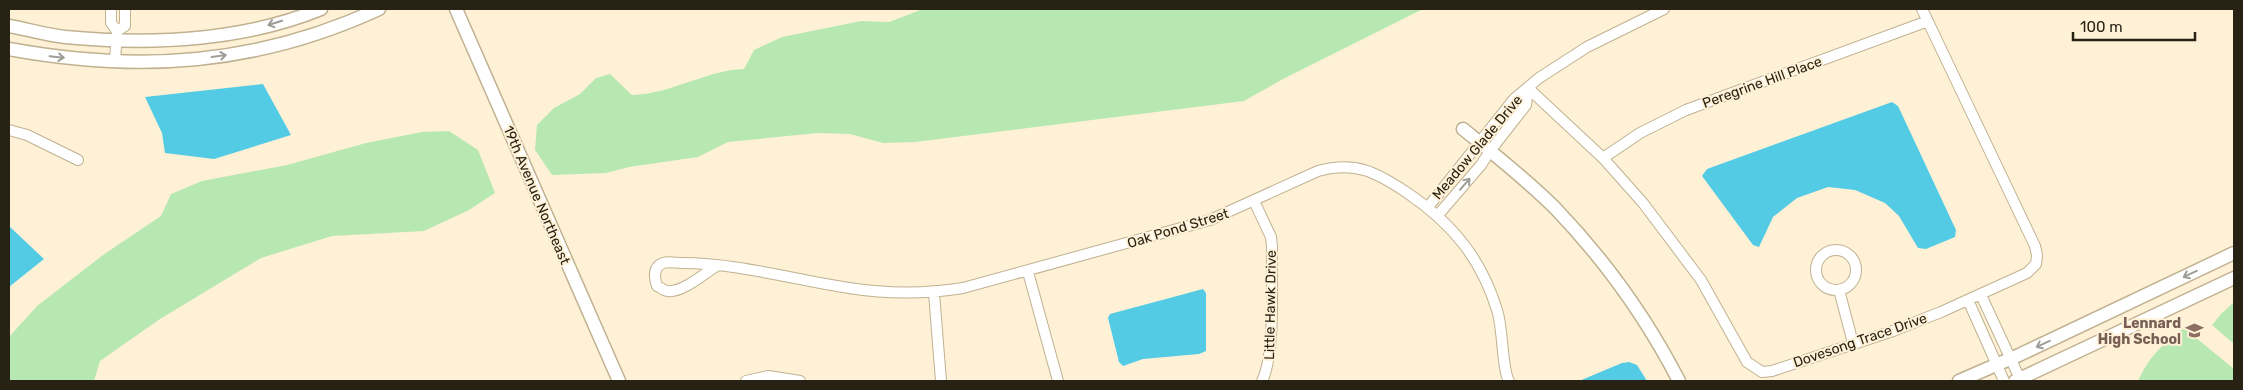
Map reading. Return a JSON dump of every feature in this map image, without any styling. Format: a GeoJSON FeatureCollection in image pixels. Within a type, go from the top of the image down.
{"type":"FeatureCollection","features":[{"type":"Feature","properties":{"kind":"street"},"geometry":{"type":"LineString","coordinates":[[111,9],[111,23],[117,35],[115,61]]}},
{"type":"Feature","properties":{"kind":"street"},"geometry":{"type":"LineString","coordinates":[[117,35],[125,26],[125,9]]}},
{"type":"Feature","properties":{"kind":"street"},"geometry":{"type":"LineString","coordinates":[[9,26],[64,37],[117,35],[153,40],[214,36],[255,29],[321,9]]}},
{"type":"Feature","properties":{"kind":"street"},"geometry":{"type":"LineString","coordinates":[[9,49],[46,56],[115,61],[186,61],[263,50],[313,36],[379,9]]}},
{"type":"Feature","properties":{"kind":"street","name":"19th Avenue Northeast"},"geometry":{"type":"LineString","coordinates":[[456,9],[619,381]]}},
{"type":"Feature","properties":{"kind":"street","name":"Meadow Glade Drive"},"geometry":{"type":"LineString","coordinates":[[1428,207],[1514,99],[1587,46],[1664,9]]}},
{"type":"Feature","properties":{"kind":"street","name":"Dovesong Trace Drive"},"geometry":{"type":"LineString","coordinates":[[1528,88],[1603,158],[1643,203],[1701,280],[1747,362],[1762,372],[1772,371],[1893,331],[1968,300],[2026,273],[2036,264],[2037,255],[1922,9]]}},
{"type":"Feature","properties":{"kind":"street","name":"Peregrine Hill Place"},"geometry":{"type":"LineString","coordinates":[[1603,158],[1640,133],[1686,110],[1928,21]]}},
{"type":"Feature","properties":{"kind":"street","name":"Meadow Glade Drive"},"geometry":{"type":"LineString","coordinates":[[1438,215],[1481,165],[1526,105],[1528,88]]}},
{"type":"Feature","properties":{"kind":"street"},"geometry":{"type":"LineString","coordinates":[[1463,129],[1519,174],[1556,209],[1632,303],[1664,353],[1679,381]]}},
{"type":"Feature","properties":{"kind":"street"},"geometry":{"type":"LineString","coordinates":[[9,130],[28,135],[78,160]]}},
{"type":"Feature","properties":{"kind":"street","name":"Oak Pond Street"},"geometry":{"type":"LineString","coordinates":[[718,265],[698,276],[688,286],[677,290],[667,291],[657,286],[654,277],[656,268],[664,263],[718,265],[849,288],[885,292],[934,292],[963,288],[1028,272],[1210,220],[1318,171],[1334,167],[1354,167],[1375,172],[1428,207],[1463,242],[1490,287],[1498,313],[1507,381]]}},
{"type":"Feature","properties":{"kind":"street","name":"Little Hawk Drive"},"geometry":{"type":"LineString","coordinates":[[1254,201],[1271,237],[1272,247],[1270,352],[1268,370],[1262,381]]}},
{"type":"Feature","properties":{"kind":"street"},"geometry":{"type":"LineString","coordinates":[[1959,381],[1997,366],[2234,254]]}},
{"type":"Feature","properties":{"kind":"street"},"geometry":{"type":"LineString","coordinates":[[1028,272],[1058,381]]}},
{"type":"Feature","properties":{"kind":"street"},"geometry":{"type":"LineString","coordinates":[[1981,294],[2011,359],[2017,380],[2234,278]]}},
{"type":"Feature","properties":{"kind":"street"},"geometry":{"type":"LineString","coordinates":[[1839,290],[1852,343]]}},
{"type":"Feature","properties":{"kind":"street"},"geometry":{"type":"LineString","coordinates":[[934,292],[941,381]]}},
{"type":"Feature","properties":{"kind":"street"},"geometry":{"type":"LineString","coordinates":[[1968,300],[2004,381]]}},
{"type":"Feature","properties":{"kind":"street"},"geometry":{"type":"LineString","coordinates":[[746,381],[768,376],[800,381]]}},
{"type":"Feature","properties":{"kind":"green space"},"geometry":{"type":"Polygon","coordinates":[[[923,9],[1423,9],[1283,79],[1244,101],[915,142],[883,143],[850,134],[818,133],[728,142],[698,157],[629,167],[606,173],[552,175],[535,150],[537,125],[554,108],[580,94],[596,78],[610,74],[632,95],[647,94],[716,73],[744,69],[754,50],[782,37],[861,21],[889,22],[923,9]]]}},
{"type":"Feature","properties":{"kind":"green space"},"geometry":{"type":"Polygon","coordinates":[[[449,131],[478,150],[495,193],[469,210],[424,231],[332,236],[261,258],[160,319],[100,361],[94,381],[9,381],[9,337],[37,306],[103,255],[161,216],[171,194],[202,181],[287,165],[366,143],[422,132],[449,131]]]}},
{"type":"Feature","properties":{"kind":"green space"},"geometry":{"type":"Polygon","coordinates":[[[2234,302],[2234,344],[2212,325],[2234,302]]]}},
{"type":"Feature","properties":{"kind":"green space"},"geometry":{"type":"Polygon","coordinates":[[[2184,328],[2234,369],[2234,381],[2138,381],[2146,365],[2157,352],[2169,339],[2184,328]]]}},
{"type":"Feature","properties":{"kind":"water"},"geometry":{"type":"Polygon","coordinates":[[[263,84],[291,135],[214,159],[165,153],[162,133],[145,97],[263,84]]]}},
{"type":"Feature","properties":{"kind":"water"},"geometry":{"type":"Polygon","coordinates":[[[1892,102],[1898,106],[1956,230],[1955,237],[1926,249],[1918,248],[1899,216],[1885,203],[1855,190],[1828,187],[1797,198],[1773,217],[1759,247],[1753,245],[1702,176],[1707,169],[1892,102]]]}},
{"type":"Feature","properties":{"kind":"water"},"geometry":{"type":"Polygon","coordinates":[[[9,226],[44,259],[9,287],[9,226]]]}},
{"type":"Feature","properties":{"kind":"water"},"geometry":{"type":"Polygon","coordinates":[[[1203,289],[1206,293],[1206,351],[1199,354],[1143,359],[1123,366],[1119,362],[1108,318],[1110,314],[1203,289]]]}},
{"type":"Feature","properties":{"kind":"water"},"geometry":{"type":"Polygon","coordinates":[[[1629,362],[1637,365],[1647,381],[1579,381],[1622,363],[1629,362]]]}},
{"type":"Feature","properties":{"kind":"place","name":"Lennard High School"},"geometry":{"type":"Point","coordinates":[2195,331]}}]}
